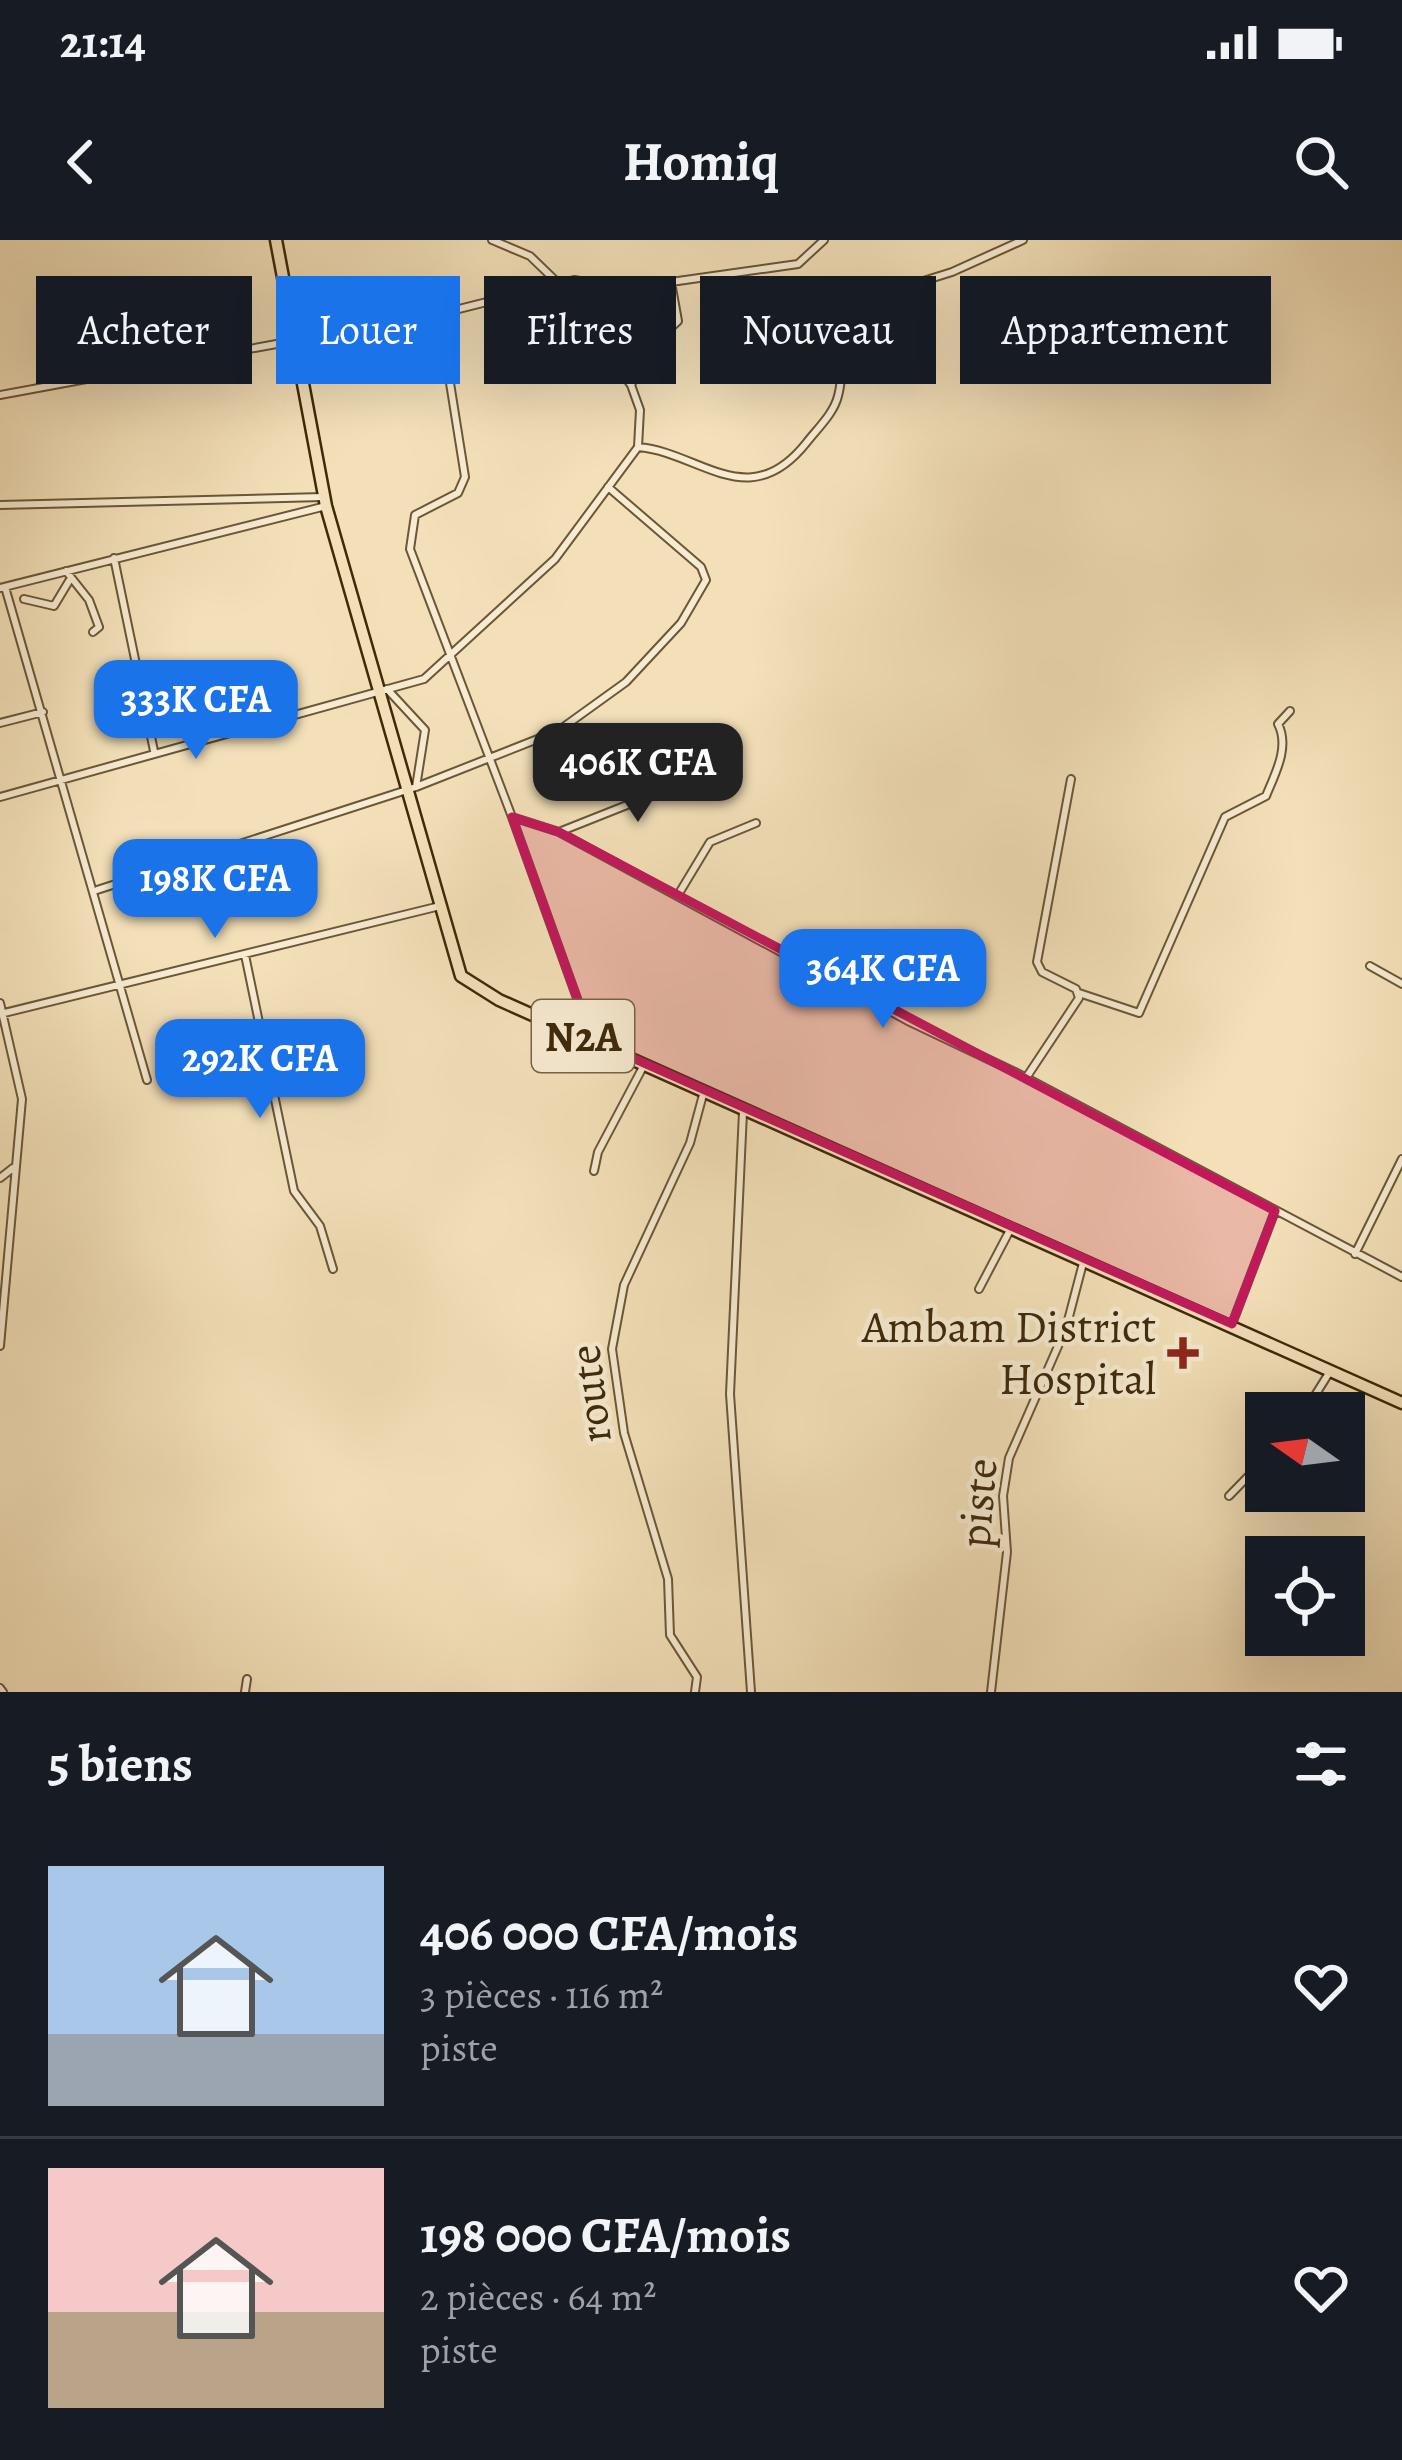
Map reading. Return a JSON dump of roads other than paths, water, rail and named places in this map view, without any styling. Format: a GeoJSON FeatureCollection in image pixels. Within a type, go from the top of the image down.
{"type":"FeatureCollection","features":[{"type":"Feature","properties":{"kind":"highway","name":"N2A"},"geometry":{"type":"LineString","coordinates":[[275,240],[281,276]]}},
{"type":"Feature","properties":{"kind":"highway","name":"N2A"},"geometry":{"type":"LineString","coordinates":[[301,384],[324,501],[384,689],[455,964],[468,983],[644,1066],[1402,1402]]}},
{"type":"Feature","properties":{"kind":"street"},"geometry":{"type":"LineString","coordinates":[[492,240],[530,256],[551,276]]}},
{"type":"Feature","properties":{"kind":"street"},"geometry":{"type":"LineString","coordinates":[[676,281],[802,262],[824,240]]}},
{"type":"Feature","properties":{"kind":"street"},"geometry":{"type":"LineString","coordinates":[[638,447],[733,476],[780,469],[836,404],[850,304],[952,272],[1023,240]]}},
{"type":"Feature","properties":{"kind":"street"},"geometry":{"type":"LineString","coordinates":[[0,395],[276,343]]}},
{"type":"Feature","properties":{"kind":"street"},"geometry":{"type":"LineString","coordinates":[[449,384],[464,485],[415,515],[408,536],[592,1040]]}},
{"type":"Feature","properties":{"kind":"street"},"geometry":{"type":"LineString","coordinates":[[0,797],[424,679],[555,559],[638,447],[642,419],[631,385]]}},
{"type":"Feature","properties":{"kind":"street"},"geometry":{"type":"LineString","coordinates":[[97,890],[412,789],[558,731],[607,699],[681,623],[704,588],[701,567],[608,487]]}},
{"type":"Feature","properties":{"kind":"street"},"geometry":{"type":"LineString","coordinates":[[0,505],[324,501]]}},
{"type":"Feature","properties":{"kind":"street"},"geometry":{"type":"LineString","coordinates":[[147,1080],[97,890],[2,588],[324,501]]}},
{"type":"Feature","properties":{"kind":"street"},"geometry":{"type":"LineString","coordinates":[[114,558],[154,751]]}},
{"type":"Feature","properties":{"kind":"street"},"geometry":{"type":"LineString","coordinates":[[24,599],[54,606],[69,581],[66,572]]}},
{"type":"Feature","properties":{"kind":"street"},"geometry":{"type":"LineString","coordinates":[[69,581],[78,584],[88,600],[99,628],[93,632]]}},
{"type":"Feature","properties":{"kind":"street"},"geometry":{"type":"LineString","coordinates":[[384,689],[425,730],[412,789]]}},
{"type":"Feature","properties":{"kind":"street"},"geometry":{"type":"LineString","coordinates":[[1070,778],[1037,962],[1042,972],[1079,993],[1139,1012],[1225,817],[1266,796],[1280,761],[1283,733],[1278,724],[1290,711]]}},
{"type":"Feature","properties":{"kind":"street"},"geometry":{"type":"LineString","coordinates":[[0,723],[44,712]]}},
{"type":"Feature","properties":{"kind":"street"},"geometry":{"type":"LineString","coordinates":[[559,832],[632,803],[656,753]]}},
{"type":"Feature","properties":{"kind":"street"},"geometry":{"type":"LineString","coordinates":[[512,817],[559,832],[910,1022],[1027,1078],[1402,1277]]}},
{"type":"Feature","properties":{"kind":"street"},"geometry":{"type":"LineString","coordinates":[[678,895],[710,842],[756,824]]}},
{"type":"Feature","properties":{"kind":"street"},"geometry":{"type":"LineString","coordinates":[[1,1014],[440,906]]}},
{"type":"Feature","properties":{"kind":"street"},"geometry":{"type":"LineString","coordinates":[[245,955],[294,1191],[316,1218],[333,1269]]}},
{"type":"Feature","properties":{"kind":"street"},"geometry":{"type":"LineString","coordinates":[[1370,966],[1402,982]]}},
{"type":"Feature","properties":{"kind":"street"},"geometry":{"type":"LineString","coordinates":[[1027,1078],[1079,993]]}},
{"type":"Feature","properties":{"kind":"street"},"geometry":{"type":"LineString","coordinates":[[0,1003],[22,1099],[0,1346]]}},
{"type":"Feature","properties":{"kind":"street"},"geometry":{"type":"LineString","coordinates":[[595,1171],[598,1152],[644,1066]]}},
{"type":"Feature","properties":{"kind":"street","name":"route"},"geometry":{"type":"LineString","coordinates":[[695,1692],[697,1677],[670,1635],[668,1580],[624,1433],[612,1349],[624,1285],[690,1143],[704,1091]]}},
{"type":"Feature","properties":{"kind":"street"},"geometry":{"type":"LineString","coordinates":[[743,1108],[730,1394],[751,1692]]}},
{"type":"Feature","properties":{"kind":"street"},"geometry":{"type":"LineString","coordinates":[[1355,1254],[1402,1159]]}},
{"type":"Feature","properties":{"kind":"street"},"geometry":{"type":"LineString","coordinates":[[0,1178],[13,1168]]}},
{"type":"Feature","properties":{"kind":"street"},"geometry":{"type":"LineString","coordinates":[[1232,1324],[1275,1211]]}},
{"type":"Feature","properties":{"kind":"street"},"geometry":{"type":"LineString","coordinates":[[979,1289],[1010,1230]]}},
{"type":"Feature","properties":{"kind":"street","name":"piste"},"geometry":{"type":"LineString","coordinates":[[991,1692],[989,1667],[1007,1552],[1003,1496],[1009,1458],[1066,1328],[1084,1259]]}},
{"type":"Feature","properties":{"kind":"street"},"geometry":{"type":"LineString","coordinates":[[1317,1392],[1331,1370]]}},
{"type":"Feature","properties":{"kind":"street"},"geometry":{"type":"LineString","coordinates":[[1229,1496],[1245,1480]]}},
{"type":"Feature","properties":{"kind":"street"},"geometry":{"type":"LineString","coordinates":[[245,1692],[247,1679]]}},
{"type":"Feature","properties":{"kind":"place","name":"Ambam District Hospital"},"geometry":{"type":"Point","coordinates":[1183,1353]}}]}
